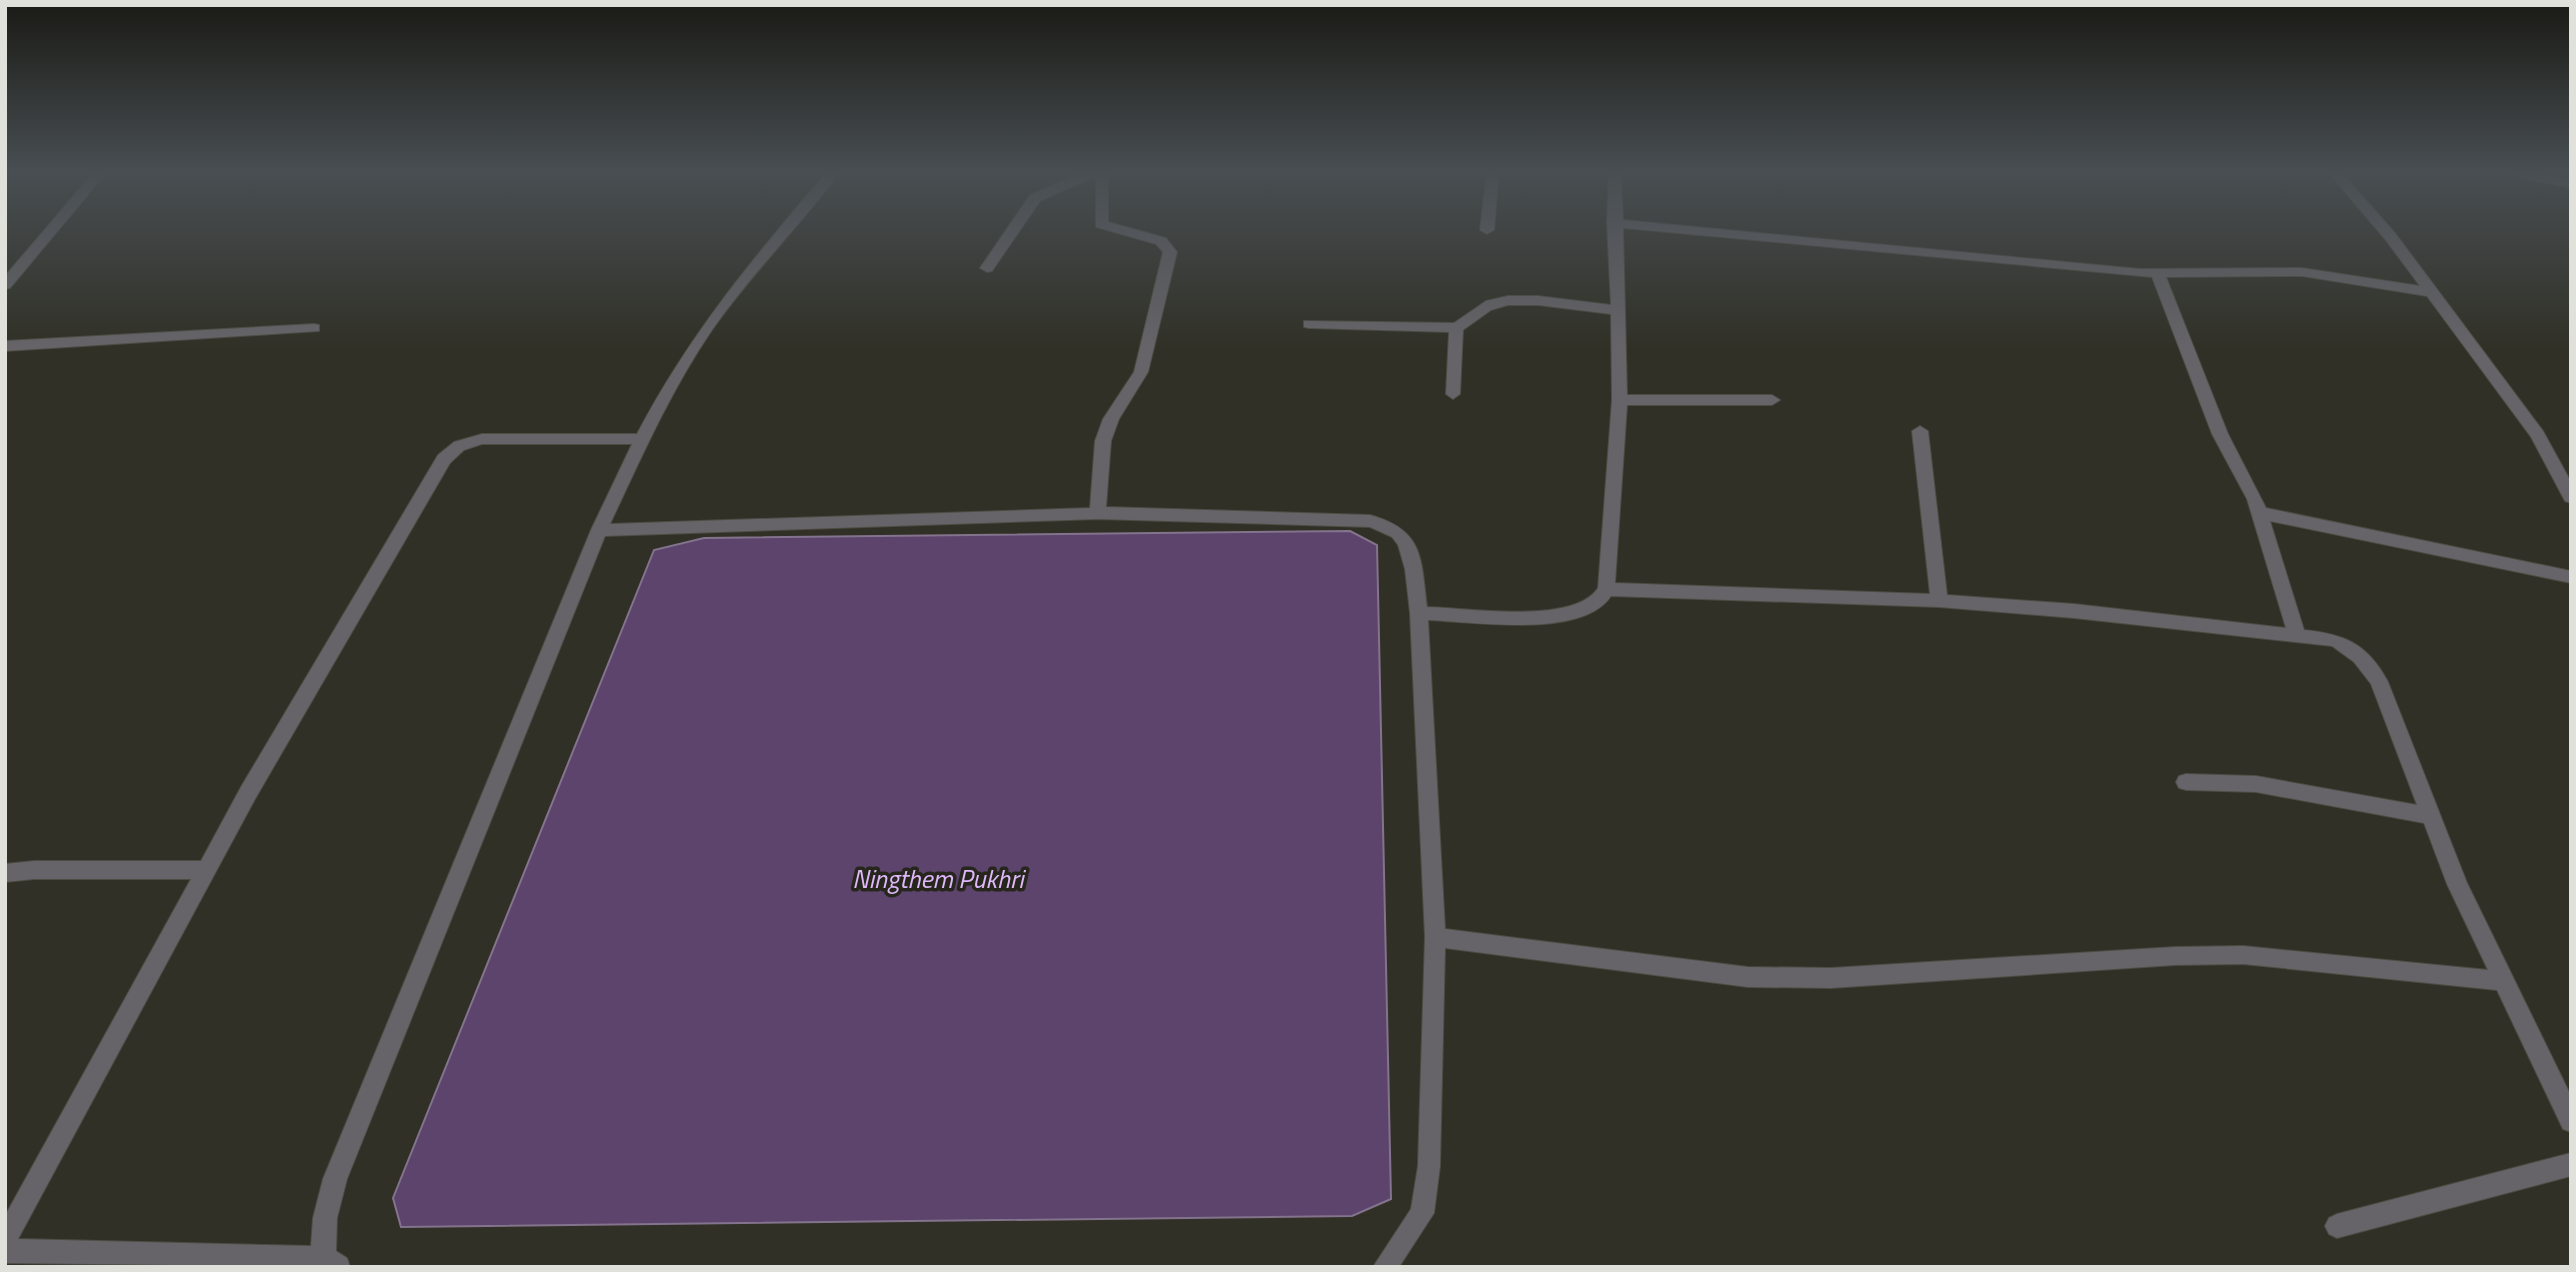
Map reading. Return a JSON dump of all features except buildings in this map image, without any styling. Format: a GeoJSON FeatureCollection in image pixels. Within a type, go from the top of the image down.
{"type":"FeatureCollection","features":[{"type":"Feature","properties":{"kind":"street"},"geometry":{"type":"LineString","coordinates":[[5,285],[51,231]]}},
{"type":"Feature","properties":{"kind":"street"},"geometry":{"type":"LineString","coordinates":[[5,1251],[331,1263],[322,1243],[323,1221],[335,1179],[599,530],[641,439],[686,361],[726,301],[784,231]]}},
{"type":"Feature","properties":{"kind":"street"},"geometry":{"type":"LineString","coordinates":[[987,268],[1012,231]]}},
{"type":"Feature","properties":{"kind":"street"},"geometry":{"type":"LineString","coordinates":[[1098,513],[1102,445],[1112,418],[1136,385],[1141,372],[1170,252],[1161,240],[1131,231]]}},
{"type":"Feature","properties":{"kind":"street"},"geometry":{"type":"LineString","coordinates":[[1419,613],[1555,618],[1581,611],[1597,603],[1606,589],[1620,400],[1614,231]]}},
{"type":"Feature","properties":{"kind":"street"},"geometry":{"type":"LineString","coordinates":[[1688,231],[2158,274],[2279,270],[2431,292]]}},
{"type":"Feature","properties":{"kind":"street"},"geometry":{"type":"LineString","coordinates":[[2386,231],[2538,435],[2571,497]]}},
{"type":"Feature","properties":{"kind":"street"},"geometry":{"type":"LineString","coordinates":[[2158,274],[2220,434],[2244,474],[2260,513],[2297,636]]}},
{"type":"Feature","properties":{"kind":"street"},"geometry":{"type":"LineString","coordinates":[[1309,324],[1456,328],[1468,323],[1482,309],[1500,301],[1616,310]]}},
{"type":"Feature","properties":{"kind":"street"},"geometry":{"type":"LineString","coordinates":[[5,346],[314,328]]}},
{"type":"Feature","properties":{"kind":"street"},"geometry":{"type":"LineString","coordinates":[[1453,394],[1456,328]]}},
{"type":"Feature","properties":{"kind":"street"},"geometry":{"type":"LineString","coordinates":[[1620,400],[1772,400]]}},
{"type":"Feature","properties":{"kind":"street"},"geometry":{"type":"LineString","coordinates":[[1920,431],[1939,601]]}},
{"type":"Feature","properties":{"kind":"street"},"geometry":{"type":"LineString","coordinates":[[5,1240],[310,685],[450,452],[459,446],[482,439],[641,439]]}},
{"type":"Feature","properties":{"kind":"street"},"geometry":{"type":"LineString","coordinates":[[599,530],[1098,513],[1385,523],[1401,533],[1410,550],[1419,613],[1435,937],[1429,1166],[1425,1194],[1422,1213],[1385,1267]]}},
{"type":"Feature","properties":{"kind":"street"},"geometry":{"type":"LineString","coordinates":[[2260,513],[2571,577]]}},
{"type":"Feature","properties":{"kind":"street"},"geometry":{"type":"LineString","coordinates":[[1606,589],[1866,596],[1939,601],[2074,611],[2335,640],[2371,667],[2386,697],[2430,816],[2502,981],[2571,1121]]}},
{"type":"Feature","properties":{"kind":"street"},"geometry":{"type":"LineString","coordinates":[[2186,782],[2256,784],[2430,816]]}},
{"type":"Feature","properties":{"kind":"street"},"geometry":{"type":"LineString","coordinates":[[5,873],[34,870],[207,870]]}},
{"type":"Feature","properties":{"kind":"street"},"geometry":{"type":"LineString","coordinates":[[1435,937],[1748,977],[1831,978],[2175,956],[2243,955],[2502,981]]}},
{"type":"Feature","properties":{"kind":"street"},"geometry":{"type":"LineString","coordinates":[[2337,1227],[2571,1164]]}},
{"type":"Feature","properties":{"kind":"water","name":"Ningthem Pukhri"},"geometry":{"type":"Polygon","coordinates":[[[1350,531],[1377,545],[1391,1199],[1352,1216],[401,1227],[393,1198],[654,550],[704,538],[1350,531]]]}}]}
